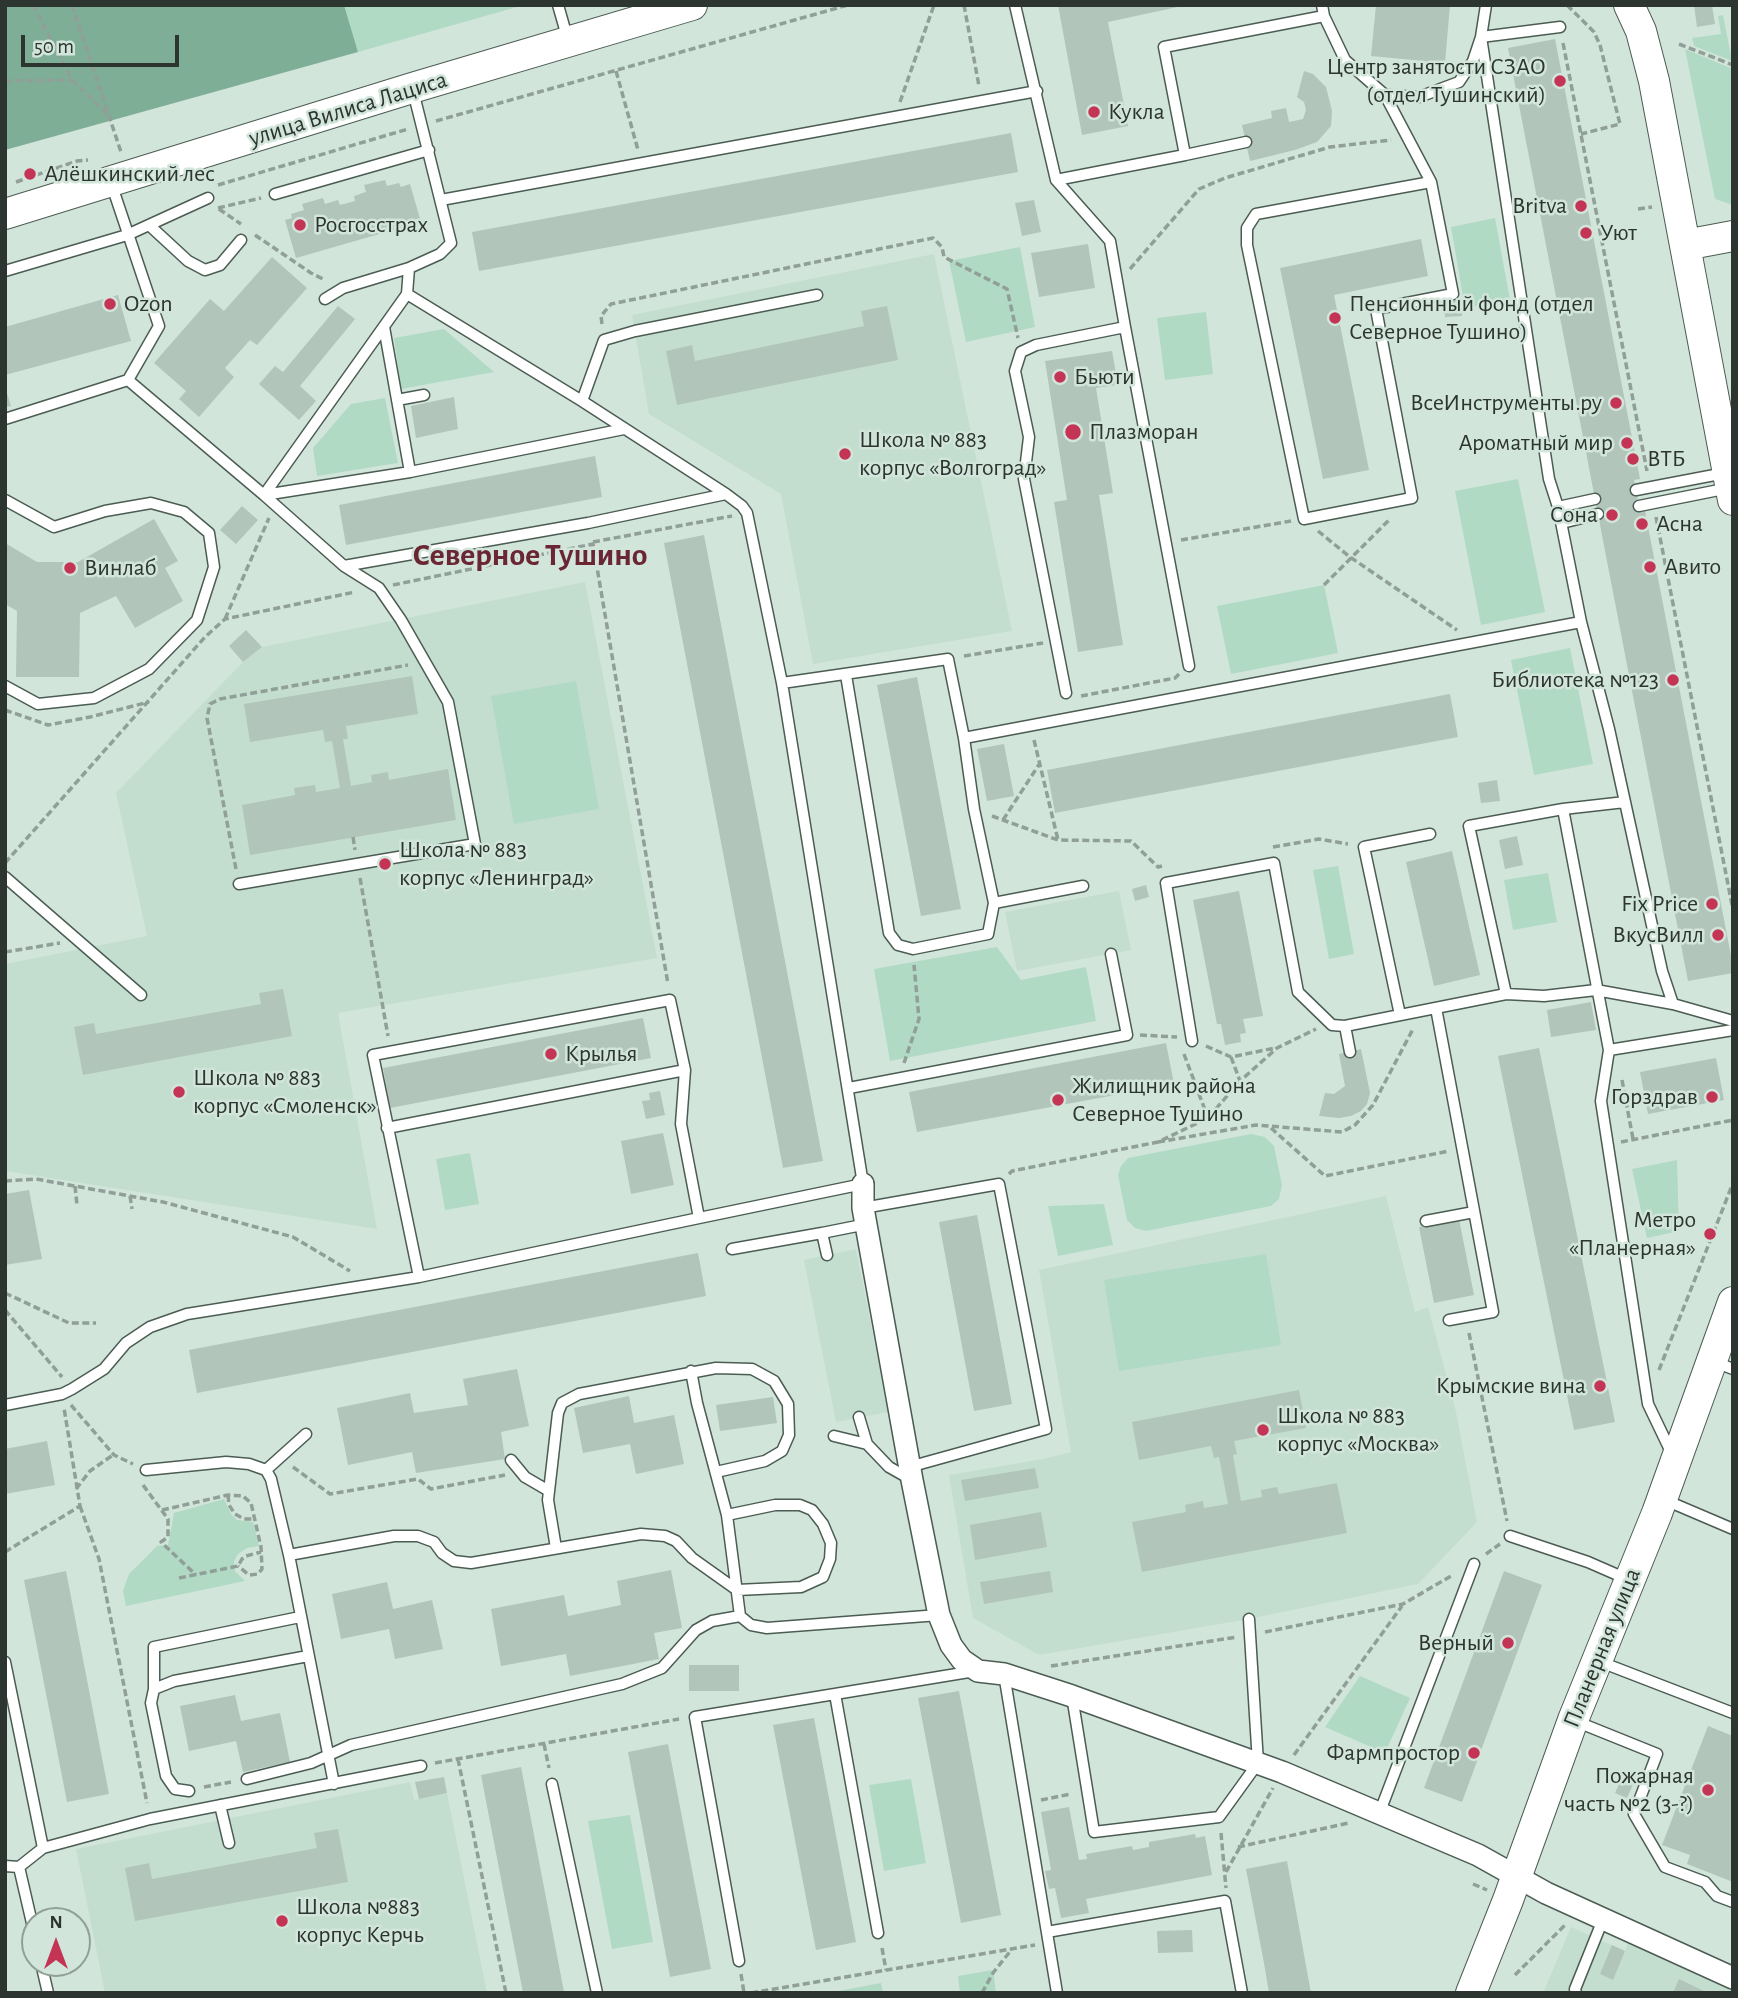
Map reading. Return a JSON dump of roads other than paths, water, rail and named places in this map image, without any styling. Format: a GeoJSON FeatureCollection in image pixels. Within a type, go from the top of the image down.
{"type":"FeatureCollection","features":[{"type":"Feature","properties":{"kind":"main road","name":"улица Вилиса Лациса"},"geometry":{"type":"LineString","coordinates":[[5,214],[117,169],[412,88],[692,5]]}},
{"type":"Feature","properties":{"kind":"main road"},"geometry":{"type":"LineString","coordinates":[[1629,5],[1648,55],[1730,487]]}},
{"type":"Feature","properties":{"kind":"main road"},"geometry":{"type":"LineString","coordinates":[[1685,245],[1733,236]]}},
{"type":"Feature","properties":{"kind":"main road","name":"Планерная улица"},"geometry":{"type":"LineString","coordinates":[[1471,1993],[1517,1876],[1573,1720],[1676,1462],[1722,1365],[1733,1302]]}},
{"type":"Feature","properties":{"kind":"street"},"geometry":{"type":"LineString","coordinates":[[863,1184],[865,1216],[939,1615],[951,1645],[962,1660],[978,1671],[1004,1674],[1072,1696],[1282,1772],[1478,1855],[1546,1893],[1604,1917],[1733,1978]]}},
{"type":"Feature","properties":{"kind":"lane"},"geometry":{"type":"LineString","coordinates":[[558,5],[569,43]]}},
{"type":"Feature","properties":{"kind":"lane"},"geometry":{"type":"LineString","coordinates":[[1016,5],[1056,180],[1110,241],[1189,666]]}},
{"type":"Feature","properties":{"kind":"lane"},"geometry":{"type":"LineString","coordinates":[[1385,95],[1419,97],[1459,82],[1473,61],[1481,37],[1486,5]]}},
{"type":"Feature","properties":{"kind":"lane"},"geometry":{"type":"LineString","coordinates":[[1185,155],[1164,47],[1323,11],[1345,60],[1385,95],[1432,182],[1453,294],[1376,309],[1412,498],[1304,519],[1247,245],[1247,228],[1256,214],[1432,182]]}},
{"type":"Feature","properties":{"kind":"lane"},"geometry":{"type":"LineString","coordinates":[[1481,37],[1560,27]]}},
{"type":"Feature","properties":{"kind":"lane"},"geometry":{"type":"LineString","coordinates":[[1481,37],[1549,479],[1562,523],[1581,622],[1672,1004]]}},
{"type":"Feature","properties":{"kind":"lane"},"geometry":{"type":"LineString","coordinates":[[325,299],[343,288],[409,268],[440,254],[451,243],[412,88]]}},
{"type":"Feature","properties":{"kind":"lane"},"geometry":{"type":"LineString","coordinates":[[441,200],[1037,91]]}},
{"type":"Feature","properties":{"kind":"lane"},"geometry":{"type":"LineString","coordinates":[[1056,180],[1246,142]]}},
{"type":"Feature","properties":{"kind":"lane"},"geometry":{"type":"LineString","coordinates":[[275,194],[429,150]]}},
{"type":"Feature","properties":{"kind":"lane"},"geometry":{"type":"LineString","coordinates":[[5,419],[128,380],[159,326],[127,235],[117,169]]}},
{"type":"Feature","properties":{"kind":"lane"},"geometry":{"type":"LineString","coordinates":[[5,271],[127,235],[208,198]]}},
{"type":"Feature","properties":{"kind":"lane"},"geometry":{"type":"LineString","coordinates":[[149,225],[188,261],[205,270],[220,265],[241,240]]}},
{"type":"Feature","properties":{"kind":"lane"},"geometry":{"type":"LineString","coordinates":[[264,495],[407,294],[409,268]]}},
{"type":"Feature","properties":{"kind":"lane"},"geometry":{"type":"LineString","coordinates":[[5,1405],[67,1391],[104,1369],[126,1343],[150,1327],[187,1314],[419,1277],[863,1184],[782,682],[747,513],[743,506],[726,494],[582,401],[407,294]]}},
{"type":"Feature","properties":{"kind":"lane"},"geometry":{"type":"LineString","coordinates":[[582,401],[604,340],[635,331],[817,295]]}},
{"type":"Feature","properties":{"kind":"lane"},"geometry":{"type":"LineString","coordinates":[[384,327],[410,471]]}},
{"type":"Feature","properties":{"kind":"lane"},"geometry":{"type":"LineString","coordinates":[[1066,693],[1024,479],[1029,437],[1016,371],[1021,352],[1036,345],[1125,327]]}},
{"type":"Feature","properties":{"kind":"lane"},"geometry":{"type":"LineString","coordinates":[[128,380],[344,566],[379,588],[401,620],[447,702],[475,845],[239,884]]}},
{"type":"Feature","properties":{"kind":"lane"},"geometry":{"type":"LineString","coordinates":[[397,400],[424,396]]}},
{"type":"Feature","properties":{"kind":"lane"},"geometry":{"type":"LineString","coordinates":[[264,495],[410,471],[624,429]]}},
{"type":"Feature","properties":{"kind":"lane"},"geometry":{"type":"LineString","coordinates":[[1636,491],[1730,487]]}},
{"type":"Feature","properties":{"kind":"lane"},"geometry":{"type":"LineString","coordinates":[[1639,506],[1730,487]]}},
{"type":"Feature","properties":{"kind":"lane"},"geometry":{"type":"LineString","coordinates":[[344,566],[588,523],[726,494]]}},
{"type":"Feature","properties":{"kind":"lane"},"geometry":{"type":"LineString","coordinates":[[1558,507],[1595,499]]}},
{"type":"Feature","properties":{"kind":"lane"},"geometry":{"type":"LineString","coordinates":[[5,500],[54,527],[105,511],[151,503],[184,512],[209,533],[214,566],[197,620],[149,669],[94,698],[38,704],[5,686]]}},
{"type":"Feature","properties":{"kind":"lane"},"geometry":{"type":"LineString","coordinates":[[1562,523],[1598,514]]}},
{"type":"Feature","properties":{"kind":"lane"},"geometry":{"type":"LineString","coordinates":[[964,738],[1581,622]]}},
{"type":"Feature","properties":{"kind":"lane"},"geometry":{"type":"LineString","coordinates":[[782,682],[948,659],[964,738],[974,809],[994,903],[988,933],[913,949],[898,945],[888,933],[846,675]]}},
{"type":"Feature","properties":{"kind":"lane"},"geometry":{"type":"LineString","coordinates":[[1506,994],[1469,826],[1563,809],[1625,802]]}},
{"type":"Feature","properties":{"kind":"lane"},"geometry":{"type":"LineString","coordinates":[[1563,809],[1596,990],[1612,1049],[1601,1101],[1648,1404],[1676,1462]]}},
{"type":"Feature","properties":{"kind":"lane"},"geometry":{"type":"LineString","coordinates":[[1400,1015],[1364,847],[1430,834]]}},
{"type":"Feature","properties":{"kind":"lane"},"geometry":{"type":"LineString","coordinates":[[1192,1041],[1166,883],[1274,863],[1298,992],[1332,1025],[1345,1026],[1506,994],[1544,996],[1596,990],[1672,1004],[1733,1021]]}},
{"type":"Feature","properties":{"kind":"lane"},"geometry":{"type":"LineString","coordinates":[[5,877],[141,995]]}},
{"type":"Feature","properties":{"kind":"lane"},"geometry":{"type":"LineString","coordinates":[[994,903],[1083,886]]}},
{"type":"Feature","properties":{"kind":"lane"},"geometry":{"type":"LineString","coordinates":[[849,1088],[1128,1035],[1111,954]]}},
{"type":"Feature","properties":{"kind":"lane"},"geometry":{"type":"LineString","coordinates":[[419,1277],[373,1055],[670,1000],[685,1070],[681,1124],[699,1218]]}},
{"type":"Feature","properties":{"kind":"lane"},"geometry":{"type":"LineString","coordinates":[[1436,1008],[1493,1312],[1449,1320]]}},
{"type":"Feature","properties":{"kind":"lane"},"geometry":{"type":"LineString","coordinates":[[1345,1026],[1350,1052]]}},
{"type":"Feature","properties":{"kind":"lane"},"geometry":{"type":"LineString","coordinates":[[1612,1049],[1733,1030]]}},
{"type":"Feature","properties":{"kind":"lane"},"geometry":{"type":"LineString","coordinates":[[387,1128],[685,1070]]}},
{"type":"Feature","properties":{"kind":"lane"},"geometry":{"type":"LineString","coordinates":[[732,1249],[822,1233],[865,1216],[999,1184],[1046,1429],[911,1474],[889,1467],[867,1444],[859,1417]]}},
{"type":"Feature","properties":{"kind":"lane"},"geometry":{"type":"LineString","coordinates":[[1426,1221],[1474,1212]]}},
{"type":"Feature","properties":{"kind":"lane"},"geometry":{"type":"LineString","coordinates":[[822,1233],[827,1255]]}},
{"type":"Feature","properties":{"kind":"lane"},"geometry":{"type":"LineString","coordinates":[[556,1548],[548,1500],[558,1413],[562,1402],[579,1394],[691,1371],[716,1368],[752,1369],[774,1381],[788,1404],[789,1436],[782,1451],[765,1461],[716,1472]]}},
{"type":"Feature","properties":{"kind":"lane"},"geometry":{"type":"LineString","coordinates":[[691,1371],[696,1402],[727,1515],[740,1616],[751,1625],[767,1628],[939,1615]]}},
{"type":"Feature","properties":{"kind":"lane"},"geometry":{"type":"LineString","coordinates":[[266,1470],[306,1434]]}},
{"type":"Feature","properties":{"kind":"lane"},"geometry":{"type":"LineString","coordinates":[[834,1436],[867,1444]]}},
{"type":"Feature","properties":{"kind":"lane"},"geometry":{"type":"LineString","coordinates":[[511,1460],[525,1477],[550,1491]]}},
{"type":"Feature","properties":{"kind":"lane"},"geometry":{"type":"LineString","coordinates":[[142,1469],[226,1462],[249,1464],[266,1470],[271,1479],[289,1555],[334,1784]]}},
{"type":"Feature","properties":{"kind":"lane"},"geometry":{"type":"LineString","coordinates":[[1662,1499],[1733,1529]]}},
{"type":"Feature","properties":{"kind":"lane"},"geometry":{"type":"LineString","coordinates":[[289,1555],[394,1536],[418,1536],[434,1542],[442,1553],[454,1561],[471,1563],[641,1534],[665,1536],[676,1541],[692,1558],[737,1590],[801,1587],[823,1577],[830,1559],[831,1543],[823,1524],[812,1510],[800,1505],[775,1505],[727,1515]]}},
{"type":"Feature","properties":{"kind":"lane"},"geometry":{"type":"LineString","coordinates":[[1510,1536],[1588,1562],[1630,1580]]}},
{"type":"Feature","properties":{"kind":"lane"},"geometry":{"type":"LineString","coordinates":[[1382,1814],[1474,1564]]}},
{"type":"Feature","properties":{"kind":"lane"},"geometry":{"type":"LineString","coordinates":[[247,1779],[311,1762],[351,1745],[622,1684],[662,1668],[696,1630],[712,1621],[740,1616]]}},
{"type":"Feature","properties":{"kind":"lane"},"geometry":{"type":"LineString","coordinates":[[189,1791],[175,1789],[166,1776],[151,1703],[154,1689],[154,1647],[300,1617]]}},
{"type":"Feature","properties":{"kind":"lane"},"geometry":{"type":"LineString","coordinates":[[1072,1696],[1094,1832],[1219,1817],[1258,1763],[1249,1619]]}},
{"type":"Feature","properties":{"kind":"lane"},"geometry":{"type":"LineString","coordinates":[[154,1689],[174,1681],[308,1656]]}},
{"type":"Feature","properties":{"kind":"lane"},"geometry":{"type":"LineString","coordinates":[[1597,1661],[1733,1713]]}},
{"type":"Feature","properties":{"kind":"lane"},"geometry":{"type":"LineString","coordinates":[[5,1662],[43,1848]]}},
{"type":"Feature","properties":{"kind":"lane"},"geometry":{"type":"LineString","coordinates":[[739,1961],[695,1717],[978,1671]]}},
{"type":"Feature","properties":{"kind":"lane"},"geometry":{"type":"LineString","coordinates":[[1004,1674],[1057,1993]]}},
{"type":"Feature","properties":{"kind":"lane"},"geometry":{"type":"LineString","coordinates":[[835,1694],[878,1933]]}},
{"type":"Feature","properties":{"kind":"lane"},"geometry":{"type":"LineString","coordinates":[[1573,1720],[1657,1754],[1634,1814],[1665,1867],[1705,1882],[1717,1896],[1733,1902]]}},
{"type":"Feature","properties":{"kind":"lane"},"geometry":{"type":"LineString","coordinates":[[5,1866],[19,1867],[43,1848],[150,1819],[421,1766]]}},
{"type":"Feature","properties":{"kind":"lane"},"geometry":{"type":"LineString","coordinates":[[552,1784],[597,1993]]}},
{"type":"Feature","properties":{"kind":"lane"},"geometry":{"type":"LineString","coordinates":[[220,1805],[229,1843]]}},
{"type":"Feature","properties":{"kind":"lane"},"geometry":{"type":"LineString","coordinates":[[19,1867],[28,1907]]}},
{"type":"Feature","properties":{"kind":"lane"},"geometry":{"type":"LineString","coordinates":[[1048,1938],[1225,1901],[1242,1993]]}},
{"type":"Feature","properties":{"kind":"lane"},"geometry":{"type":"LineString","coordinates":[[1576,1993],[1575,1989],[1604,1917]]}},
{"type":"Feature","properties":{"kind":"place","name":"Центр занятости СЗАО (отдел Тушинский)"},"geometry":{"type":"Point","coordinates":[1560,81]}},
{"type":"Feature","properties":{"kind":"place","name":"Кукла"},"geometry":{"type":"Point","coordinates":[1094,112]}},
{"type":"Feature","properties":{"kind":"place","name":"Алёшкинский лес"},"geometry":{"type":"Point","coordinates":[30,174]}},
{"type":"Feature","properties":{"kind":"place","name":"Britva"},"geometry":{"type":"Point","coordinates":[1581,206]}},
{"type":"Feature","properties":{"kind":"place","name":"Росгосстрах"},"geometry":{"type":"Point","coordinates":[300,225]}},
{"type":"Feature","properties":{"kind":"place","name":"Уют"},"geometry":{"type":"Point","coordinates":[1586,233]}},
{"type":"Feature","properties":{"kind":"place","name":"Ozon"},"geometry":{"type":"Point","coordinates":[110,304]}},
{"type":"Feature","properties":{"kind":"place","name":"Пенсионный фонд (отдел Северное Тушино)"},"geometry":{"type":"Point","coordinates":[1335,318]}},
{"type":"Feature","properties":{"kind":"place","name":"Бьюти"},"geometry":{"type":"Point","coordinates":[1060,377]}},
{"type":"Feature","properties":{"kind":"place","name":"ВсеИнструменты.ру"},"geometry":{"type":"Point","coordinates":[1616,403]}},
{"type":"Feature","properties":{"kind":"place","name":"Плазморан"},"geometry":{"type":"Point","coordinates":[1073,432]}},
{"type":"Feature","properties":{"kind":"place","name":"Ароматный мир"},"geometry":{"type":"Point","coordinates":[1627,443]}},
{"type":"Feature","properties":{"kind":"place","name":"Школа № 883 корпус «Волгоград»"},"geometry":{"type":"Point","coordinates":[845,454]}},
{"type":"Feature","properties":{"kind":"place","name":"ВТБ"},"geometry":{"type":"Point","coordinates":[1633,459]}},
{"type":"Feature","properties":{"kind":"place","name":"Сона"},"geometry":{"type":"Point","coordinates":[1612,515]}},
{"type":"Feature","properties":{"kind":"place","name":"Асна"},"geometry":{"type":"Point","coordinates":[1642,524]}},
{"type":"Feature","properties":{"kind":"place","name":"Авито"},"geometry":{"type":"Point","coordinates":[1650,567]}},
{"type":"Feature","properties":{"kind":"place","name":"Винлаб"},"geometry":{"type":"Point","coordinates":[70,568]}},
{"type":"Feature","properties":{"kind":"place","name":"Библиотека №123"},"geometry":{"type":"Point","coordinates":[1673,680]}},
{"type":"Feature","properties":{"kind":"place","name":"Школа № 883 корпус «Ленинград»"},"geometry":{"type":"Point","coordinates":[385,864]}},
{"type":"Feature","properties":{"kind":"place","name":"Fix Price"},"geometry":{"type":"Point","coordinates":[1712,904]}},
{"type":"Feature","properties":{"kind":"place","name":"ВкусВилл"},"geometry":{"type":"Point","coordinates":[1718,935]}},
{"type":"Feature","properties":{"kind":"place","name":"Крылья"},"geometry":{"type":"Point","coordinates":[551,1054]}},
{"type":"Feature","properties":{"kind":"place","name":"Школа № 883 корпус «Смоленск»"},"geometry":{"type":"Point","coordinates":[179,1092]}},
{"type":"Feature","properties":{"kind":"place","name":"Горздрав"},"geometry":{"type":"Point","coordinates":[1712,1097]}},
{"type":"Feature","properties":{"kind":"place","name":"Жилищник района Северное Тушино"},"geometry":{"type":"Point","coordinates":[1058,1100]}},
{"type":"Feature","properties":{"kind":"place","name":"Метро «Планерная»"},"geometry":{"type":"Point","coordinates":[1710,1234]}},
{"type":"Feature","properties":{"kind":"place","name":"Крымские вина"},"geometry":{"type":"Point","coordinates":[1600,1386]}},
{"type":"Feature","properties":{"kind":"place","name":"Школа № 883 корпус «Москва»"},"geometry":{"type":"Point","coordinates":[1263,1430]}},
{"type":"Feature","properties":{"kind":"place","name":"Верный"},"geometry":{"type":"Point","coordinates":[1508,1643]}},
{"type":"Feature","properties":{"kind":"place","name":"Фармпростор"},"geometry":{"type":"Point","coordinates":[1474,1753]}},
{"type":"Feature","properties":{"kind":"place","name":"Пожарная часть №2 (3-?)"},"geometry":{"type":"Point","coordinates":[1708,1790]}},
{"type":"Feature","properties":{"kind":"place","name":"Школа №883 корпус Керчь"},"geometry":{"type":"Point","coordinates":[282,1921]}},
{"type":"Feature","properties":{"kind":"district","name":"Северное Тушино"},"geometry":{"type":"Point","coordinates":[530,555]}}]}
